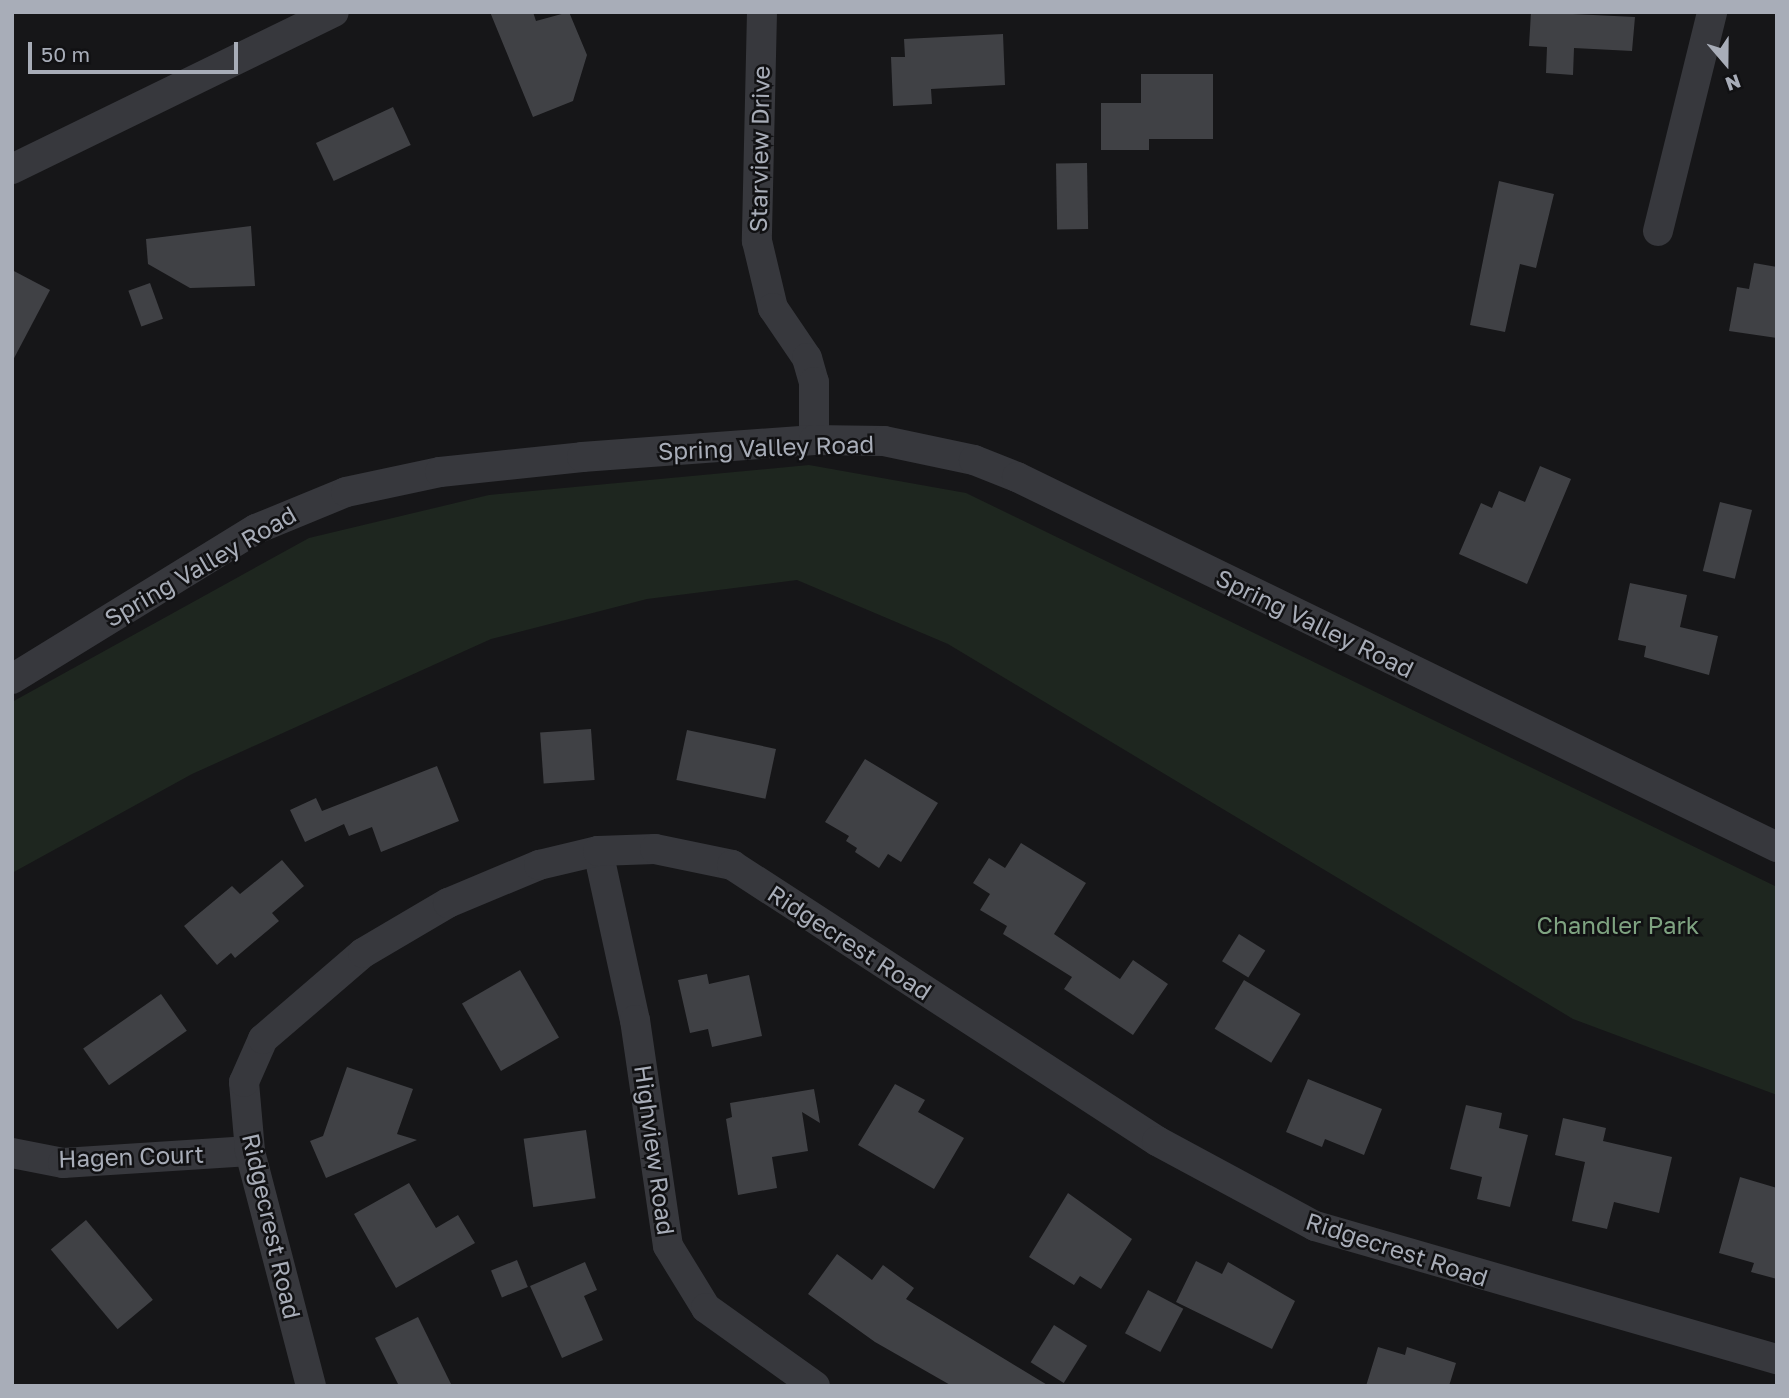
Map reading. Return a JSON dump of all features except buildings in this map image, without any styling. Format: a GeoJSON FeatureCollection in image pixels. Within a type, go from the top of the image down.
{"type":"FeatureCollection","features":[{"type":"Feature","properties":{"kind":"street"},"geometry":{"type":"LineString","coordinates":[[12,169],[334,12]]}},
{"type":"Feature","properties":{"kind":"street","name":"Starview Drive"},"geometry":{"type":"LineString","coordinates":[[762,12],[757,241],[773,308],[807,358],[814,382],[814,440]]}},
{"type":"Feature","properties":{"kind":"street"},"geometry":{"type":"LineString","coordinates":[[1658,232],[1712,12]]}},
{"type":"Feature","properties":{"kind":"street","name":"Spring Valley Road"},"geometry":{"type":"LineString","coordinates":[[12,679],[256,528],[346,492],[440,472],[814,440],[930,449],[1017,477],[1777,847]]}},
{"type":"Feature","properties":{"kind":"street","name":"Ridgecrest Road"},"geometry":{"type":"LineString","coordinates":[[311,1386],[250,1151],[244,1082],[263,1040],[292,1011],[363,953],[448,903],[493,881],[598,851],[655,849],[732,865],[1157,1141],[1315,1226],[1777,1359]]}},
{"type":"Feature","properties":{"kind":"street","name":"Highview Road"},"geometry":{"type":"LineString","coordinates":[[598,851],[635,1020],[668,1246],[706,1308],[816,1386]]}},
{"type":"Feature","properties":{"kind":"street","name":"Hagen Court"},"geometry":{"type":"LineString","coordinates":[[12,1153],[63,1163],[250,1151]]}},
{"type":"Feature","properties":{"kind":"green space","name":"Chandler Park"},"geometry":{"type":"Polygon","coordinates":[[[809,465],[966,493],[1777,887],[1777,1095],[1573,1019],[948,644],[797,580],[647,599],[491,639],[192,774],[12,873],[12,702],[309,538],[489,495],[809,465]]]}}]}
